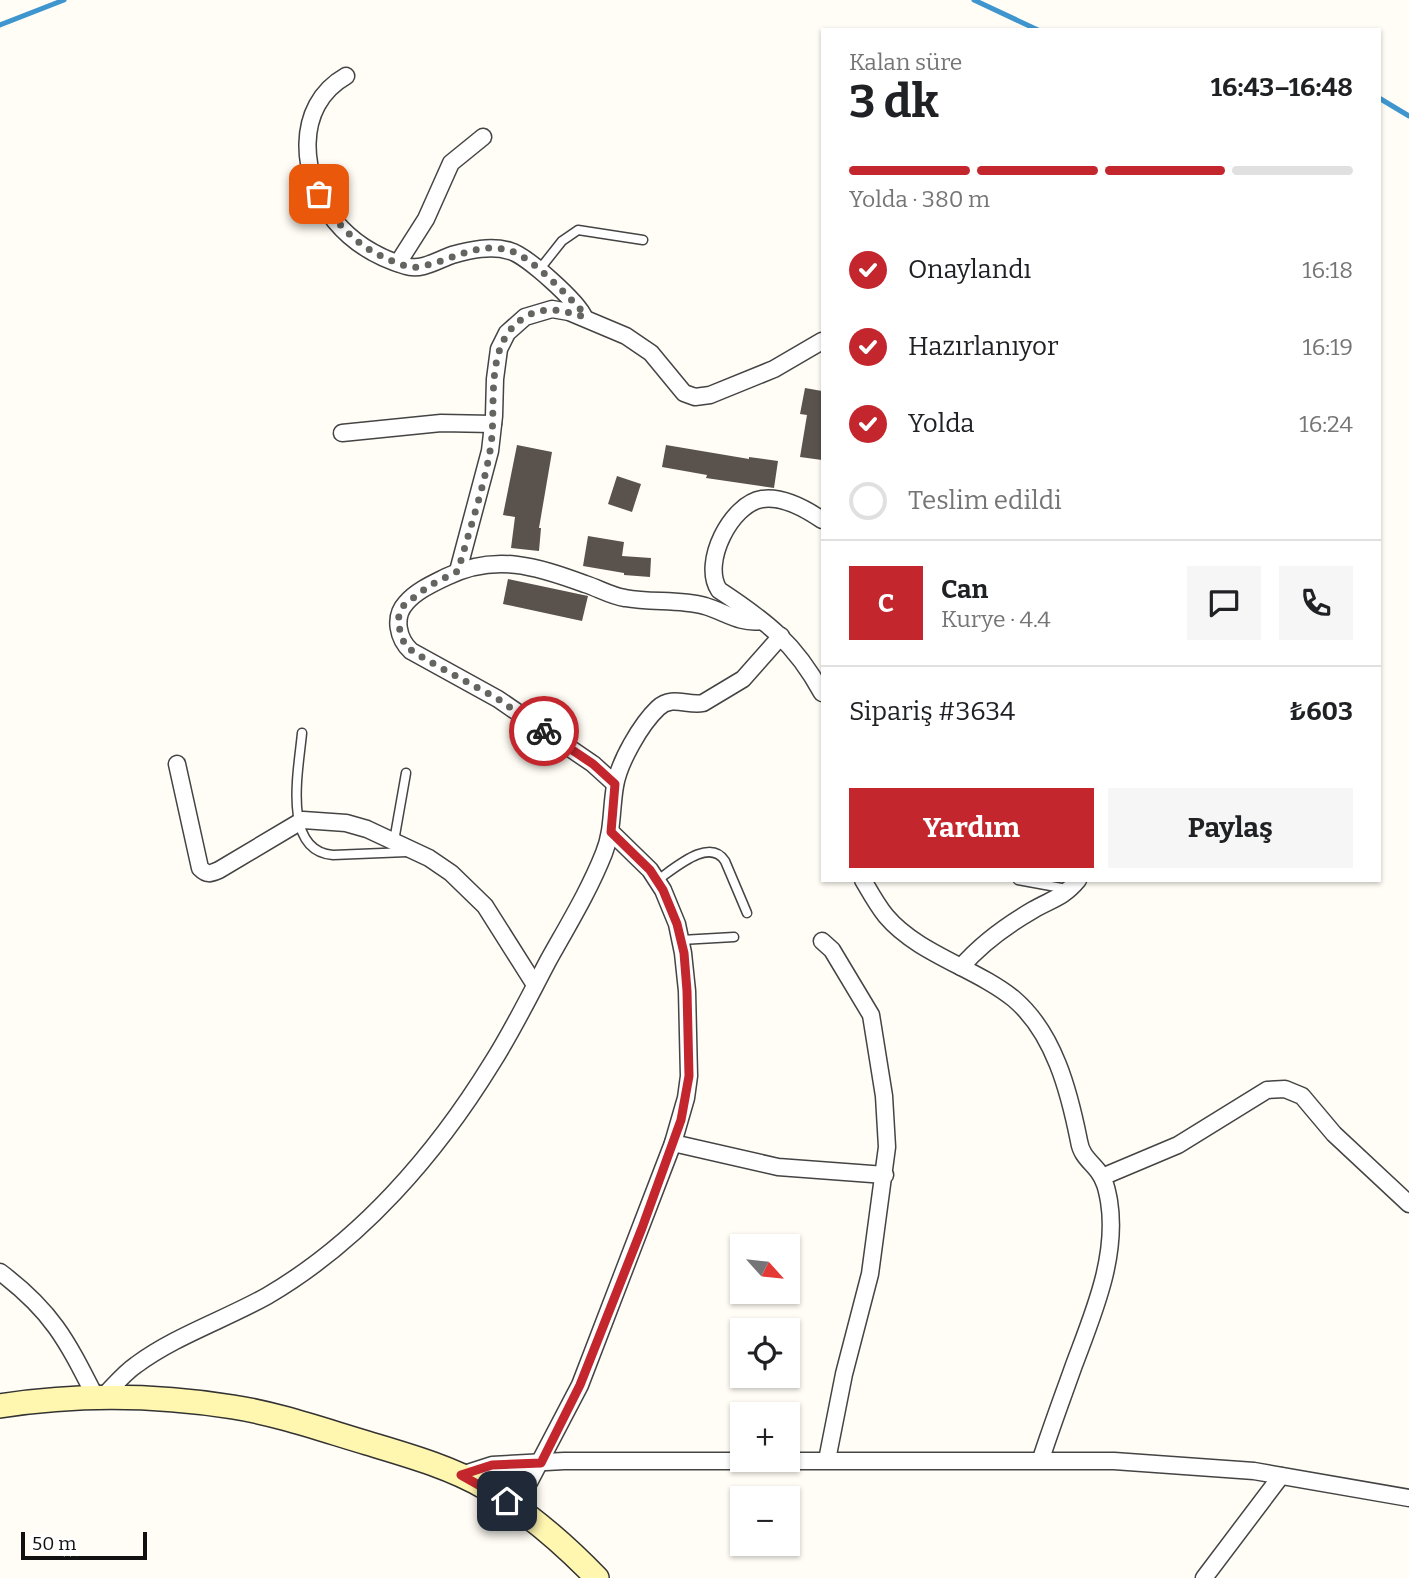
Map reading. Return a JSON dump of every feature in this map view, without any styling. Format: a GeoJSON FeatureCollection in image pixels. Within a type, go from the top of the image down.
{"type":"FeatureCollection","features":[{"type":"Feature","properties":{"kind":"street"},"geometry":{"type":"LineString","coordinates":[[346,76],[325,90],[316,105],[307,143],[310,170],[319,194],[341,228],[364,247],[414,268],[465,252],[495,248],[509,250],[521,255],[539,270],[581,310],[584,317]]}},
{"type":"Feature","properties":{"kind":"street"},"geometry":{"type":"LineString","coordinates":[[398,263],[426,219],[451,163],[483,138]]}},
{"type":"Feature","properties":{"kind":"street"},"geometry":{"type":"LineString","coordinates":[[458,571],[490,451],[499,349],[507,333],[525,317],[552,309],[584,317],[626,336],[644,347],[661,363],[684,393],[695,397],[710,395],[774,369],[821,342]]}},
{"type":"Feature","properties":{"kind":"street"},"geometry":{"type":"LineString","coordinates":[[342,433],[432,423],[493,424]]}},
{"type":"Feature","properties":{"kind":"street"},"geometry":{"type":"LineString","coordinates":[[821,519],[787,502],[772,498],[748,504],[740,509],[729,525],[715,558],[713,572],[715,585],[719,590],[781,636],[798,653],[821,691]]}},
{"type":"Feature","properties":{"kind":"street"},"geometry":{"type":"LineString","coordinates":[[615,784],[593,764],[498,699],[405,646],[398,624],[404,605],[429,586],[458,571],[481,564],[513,564],[566,577],[625,598],[705,606],[748,622],[761,621]]}},
{"type":"Feature","properties":{"kind":"street"},"geometry":{"type":"LineString","coordinates":[[99,1398],[136,1365],[164,1347],[265,1296],[320,1261],[400,1185],[442,1136],[494,1061],[583,900],[605,851],[611,832],[615,784],[635,739],[657,709],[668,701],[703,703],[743,679],[781,636]]}},
{"type":"Feature","properties":{"kind":"street"},"geometry":{"type":"LineString","coordinates":[[177,764],[200,868],[204,872],[210,874],[219,870],[299,822],[312,819],[346,823],[394,841],[451,873],[485,906],[535,985]]}},
{"type":"Feature","properties":{"kind":"street"},"geometry":{"type":"LineString","coordinates":[[520,1510],[525,1490],[580,1385],[673,1143],[686,1098],[689,1076],[687,991],[681,940],[669,902],[642,862],[611,832]]}},
{"type":"Feature","properties":{"kind":"street"},"geometry":{"type":"LineString","coordinates":[[864,882],[875,901],[895,925],[1013,998],[1037,1024],[1068,1094],[1080,1147],[1102,1177],[1110,1203],[1111,1220],[1105,1272],[1041,1459]]}},
{"type":"Feature","properties":{"kind":"street"},"geometry":{"type":"LineString","coordinates":[[961,967],[975,952],[1017,920],[1060,898],[1074,885]]}},
{"type":"Feature","properties":{"kind":"street"},"geometry":{"type":"LineString","coordinates":[[822,941],[832,950],[871,1015],[884,1096],[887,1147],[870,1274],[844,1374],[827,1460]]}},
{"type":"Feature","properties":{"kind":"street"},"geometry":{"type":"LineString","coordinates":[[1102,1177],[1178,1145],[1267,1090],[1285,1089],[1302,1096],[1334,1134],[1409,1204]]}},
{"type":"Feature","properties":{"kind":"street"},"geometry":{"type":"LineString","coordinates":[[673,1143],[778,1167],[885,1175]]}},
{"type":"Feature","properties":{"kind":"street"},"geometry":{"type":"LineString","coordinates":[[0,1272],[48,1313],[99,1398]]}},
{"type":"Feature","properties":{"kind":"street"},"geometry":{"type":"LineString","coordinates":[[1,1401],[129,1398],[234,1407],[335,1433],[461,1475],[544,1526],[597,1578]]}},
{"type":"Feature","properties":{"kind":"street"},"geometry":{"type":"LineString","coordinates":[[461,1475],[492,1465],[564,1461],[1041,1459],[1114,1461],[1254,1471],[1409,1498]]}},
{"type":"Feature","properties":{"kind":"street"},"geometry":{"type":"LineString","coordinates":[[1205,1578],[1281,1476]]}},
{"type":"Feature","properties":{"kind":"lane"},"geometry":{"type":"LineString","coordinates":[[539,270],[562,241],[578,230],[643,240]]}},
{"type":"Feature","properties":{"kind":"lane"},"geometry":{"type":"LineString","coordinates":[[302,733],[296,803],[299,822],[310,847],[324,854],[417,852]]}},
{"type":"Feature","properties":{"kind":"lane"},"geometry":{"type":"LineString","coordinates":[[394,841],[406,773]]}},
{"type":"Feature","properties":{"kind":"lane"},"geometry":{"type":"LineString","coordinates":[[656,881],[698,854],[715,851],[721,854],[725,861],[747,913]]}},
{"type":"Feature","properties":{"kind":"lane"},"geometry":{"type":"LineString","coordinates":[[1040,882],[1074,885]]}},
{"type":"Feature","properties":{"kind":"lane"},"geometry":{"type":"LineString","coordinates":[[681,940],[734,937]]}},
{"type":"Feature","properties":{"kind":"building"},"geometry":{"type":"Polygon","coordinates":[[[805,388],[821,391],[821,460],[800,457],[807,415],[800,414],[805,388]]]}},
{"type":"Feature","properties":{"kind":"building"},"geometry":{"type":"Polygon","coordinates":[[[517,445],[552,452],[539,528],[539,551],[511,548],[515,517],[503,515],[517,445]]]}},
{"type":"Feature","properties":{"kind":"building"},"geometry":{"type":"Polygon","coordinates":[[[666,445],[749,459],[778,461],[774,488],[706,478],[707,475],[662,467],[666,445]]]}},
{"type":"Feature","properties":{"kind":"building"},"geometry":{"type":"Polygon","coordinates":[[[617,476],[641,484],[632,512],[608,504],[617,476]]]}},
{"type":"Feature","properties":{"kind":"building"},"geometry":{"type":"Polygon","coordinates":[[[588,536],[624,542],[622,556],[651,558],[650,577],[624,575],[583,566],[588,536]]]}},
{"type":"Feature","properties":{"kind":"building"},"geometry":{"type":"Polygon","coordinates":[[[508,579],[588,596],[582,621],[503,604],[508,579]]]}},
{"type":"Feature","properties":{"kind":"waterway"},"geometry":{"type":"LineString","coordinates":[[0,25],[64,0]]}},
{"type":"Feature","properties":{"kind":"waterway"},"geometry":{"type":"LineString","coordinates":[[974,0],[1034,28]]}},
{"type":"Feature","properties":{"kind":"waterway"},"geometry":{"type":"LineString","coordinates":[[1381,99],[1409,116]]}},
{"type":"Feature","properties":{"kind":"way so far"},"geometry":{"type":"LineString","coordinates":[[319,194],[341,228],[364,247],[379,255],[414,268],[480,249],[509,250],[532,263],[581,310],[584,317],[552,309],[537,312],[525,317],[507,333],[499,349],[490,451],[458,571],[414,595],[404,605],[398,624],[401,638],[411,651],[467,680],[544,731]]}},
{"type":"Feature","properties":{"kind":"route"},"geometry":{"type":"LineString","coordinates":[[507,1501],[461,1475],[492,1465],[541,1463],[580,1385],[642,1228],[681,1120],[689,1076],[684,953],[669,902],[650,870],[611,832],[615,784],[593,764],[544,731]]}}]}
